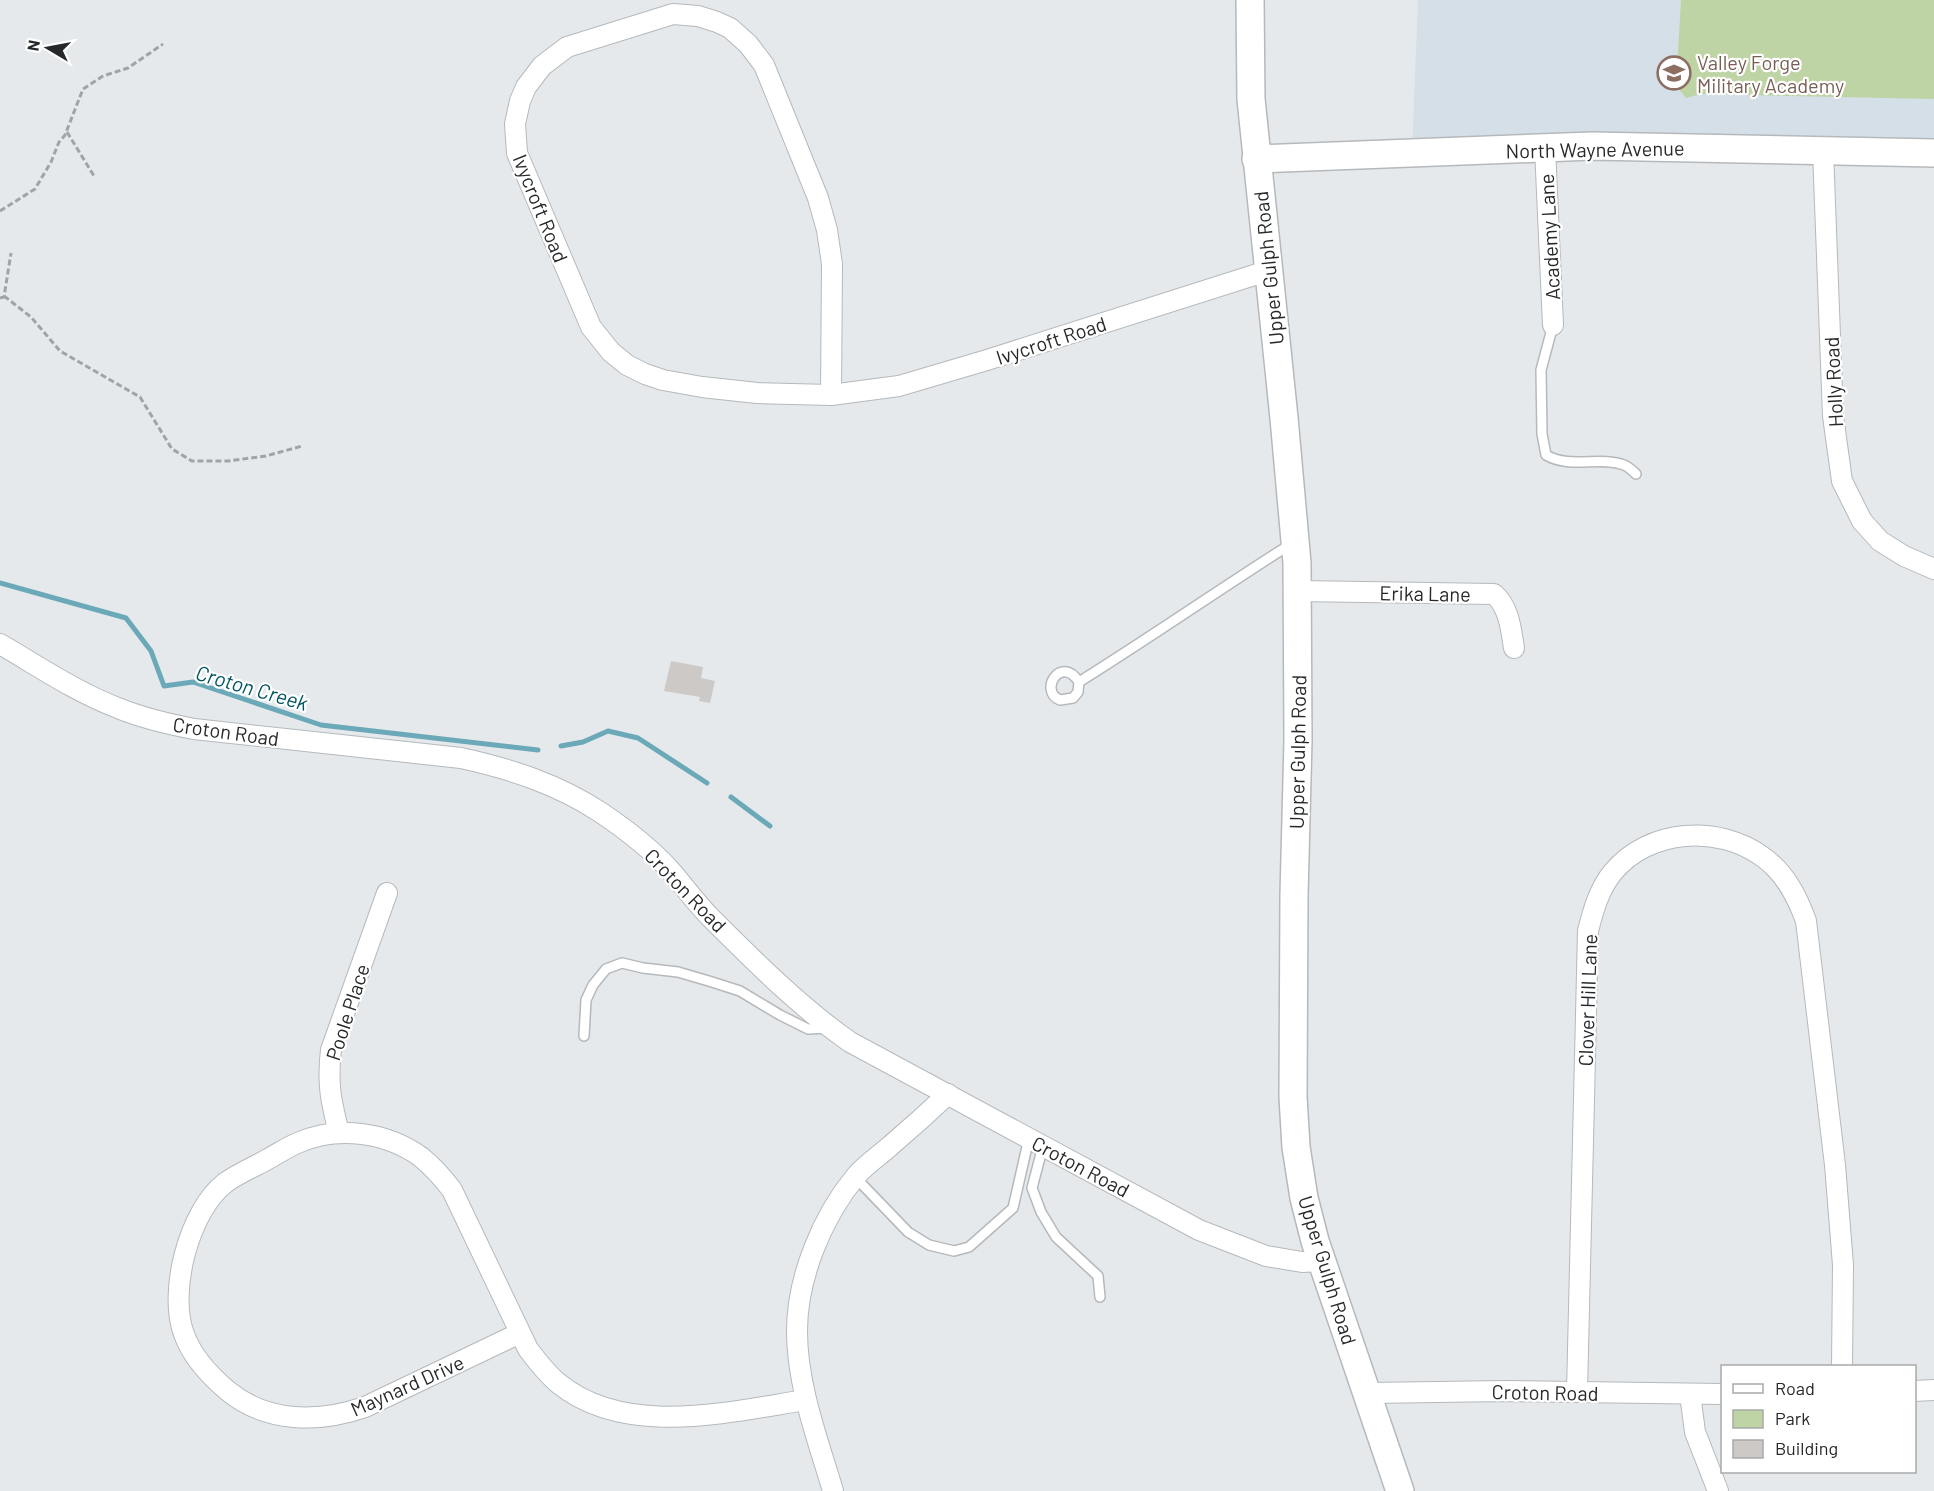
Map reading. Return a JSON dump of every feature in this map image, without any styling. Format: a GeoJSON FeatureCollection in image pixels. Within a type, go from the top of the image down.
{"type":"FeatureCollection","features":[{"type":"Feature","properties":{"kind":"street","name":"Upper Gulph Road"},"geometry":{"type":"LineString","coordinates":[[1250,0],[1251,99],[1284,418],[1298,591],[1293,1097],[1296,1147],[1304,1198],[1322,1261],[1400,1491]]}},
{"type":"Feature","properties":{"kind":"street","name":"Ivycroft Road"},"geometry":{"type":"LineString","coordinates":[[831,395],[832,264],[827,230],[818,198],[764,65],[748,44],[730,28],[717,22],[698,16],[673,14],[567,47],[542,66],[526,87],[520,101],[515,124],[516,148],[591,327],[627,365],[663,380],[757,393],[831,395],[899,386],[1268,271]]}},
{"type":"Feature","properties":{"kind":"street","name":"North Wayne Avenue"},"geometry":{"type":"LineString","coordinates":[[1256,159],[1592,146],[1934,153]]}},
{"type":"Feature","properties":{"kind":"street","name":"Academy Lane"},"geometry":{"type":"LineString","coordinates":[[1545,148],[1554,326]]}},
{"type":"Feature","properties":{"kind":"street","name":"Holly Road"},"geometry":{"type":"LineString","coordinates":[[1823,150],[1833,416],[1842,481],[1862,521],[1880,541],[1904,556],[1934,569]]}},
{"type":"Feature","properties":{"kind":"street","name":"Erika Lane"},"geometry":{"type":"LineString","coordinates":[[1298,591],[1494,594],[1499,598],[1506,612],[1511,626],[1514,648]]}},
{"type":"Feature","properties":{"kind":"street","name":"Croton Road"},"geometry":{"type":"LineString","coordinates":[[0,644],[77,689],[116,708],[158,721],[194,729],[461,758],[498,766],[541,781],[601,812],[631,835],[668,868],[710,917],[818,1019],[850,1042],[1199,1230],[1252,1252],[1290,1260],[1322,1261]]}},
{"type":"Feature","properties":{"kind":"street","name":"Clover Hill Lane"},"geometry":{"type":"LineString","coordinates":[[1577,1392],[1588,931],[1598,898],[1613,873],[1626,860],[1658,841],[1704,834],[1740,844],[1763,857],[1789,884],[1806,921],[1835,1165],[1843,1265],[1842,1365]]}},
{"type":"Feature","properties":{"kind":"street","name":"Poole Place"},"geometry":{"type":"LineString","coordinates":[[339,1133],[329,1095],[328,1073],[331,1050],[387,893]]}},
{"type":"Feature","properties":{"kind":"street"},"geometry":{"type":"LineString","coordinates":[[833,1491],[806,1400],[797,1331],[802,1291],[812,1250],[832,1209],[855,1177],[948,1094]]}},
{"type":"Feature","properties":{"kind":"street","name":"Maynard Drive"},"geometry":{"type":"LineString","coordinates":[[520,1333],[365,1407],[341,1415],[315,1419],[289,1417],[249,1404],[233,1396],[203,1368],[183,1333],[179,1304],[181,1268],[196,1221],[224,1184],[300,1142],[320,1136],[339,1133],[381,1138],[402,1146],[420,1157],[437,1171],[452,1190],[528,1349],[542,1368],[576,1396],[597,1406],[620,1412],[693,1416],[732,1413],[806,1400]]}},
{"type":"Feature","properties":{"kind":"street"},"geometry":{"type":"LineString","coordinates":[[1916,1391],[1934,1390]]}},
{"type":"Feature","properties":{"kind":"street","name":"Croton Road"},"geometry":{"type":"LineString","coordinates":[[1368,1393],[1505,1391],[1721,1394]]}},
{"type":"Feature","properties":{"kind":"street"},"geometry":{"type":"LineString","coordinates":[[1690,1394],[1695,1432],[1718,1491]]}},
{"type":"Feature","properties":{"kind":"lane"},"geometry":{"type":"LineString","coordinates":[[1554,326],[1541,370],[1542,434],[1546,456],[1573,462],[1607,462],[1626,465],[1636,474]]}},
{"type":"Feature","properties":{"kind":"lane"},"geometry":{"type":"LineString","coordinates":[[1079,682],[1295,541]]}},
{"type":"Feature","properties":{"kind":"lane"},"geometry":{"type":"LineString","coordinates":[[584,1036],[586,999],[593,985],[606,969],[622,963],[678,972],[712,982],[740,992],[780,1016],[808,1029],[831,1028]]}},
{"type":"Feature","properties":{"kind":"lane"},"geometry":{"type":"LineString","coordinates":[[855,1177],[908,1232],[929,1245],[954,1251],[969,1247],[1013,1208],[1036,1142]]}},
{"type":"Feature","properties":{"kind":"lane"},"geometry":{"type":"LineString","coordinates":[[1036,1142],[1032,1188],[1038,1204],[1056,1237],[1098,1276],[1100,1297]]}},
{"type":"Feature","properties":{"kind":"path"},"geometry":{"type":"LineString","coordinates":[[0,211],[35,189],[66,132],[83,89],[103,76],[128,68],[163,45]]}},
{"type":"Feature","properties":{"kind":"path"},"geometry":{"type":"LineString","coordinates":[[66,132],[94,176]]}},
{"type":"Feature","properties":{"kind":"path"},"geometry":{"type":"LineString","coordinates":[[10,253],[2,297],[31,317],[60,351],[140,397],[172,449],[192,461],[228,461],[266,456],[302,446]]}},
{"type":"Feature","properties":{"kind":"shaded area","name":"Valley Forge Military Academy"},"geometry":{"type":"Polygon","coordinates":[[[1418,0],[1934,0],[1934,153],[1412,153],[1418,0]]]}},
{"type":"Feature","properties":{"kind":"green space"},"geometry":{"type":"Polygon","coordinates":[[[1681,0],[1934,0],[1934,99],[1701,94],[1686,98],[1676,86],[1681,0]]]}},
{"type":"Feature","properties":{"kind":"building"},"geometry":{"type":"Polygon","coordinates":[[[671,661],[703,667],[701,678],[715,681],[710,703],[699,701],[700,697],[664,691],[671,661]]]}},
{"type":"Feature","properties":{"kind":"waterway","name":"Croton Creek"},"geometry":{"type":"LineString","coordinates":[[0,583],[126,618],[151,651],[164,686],[193,682],[321,725],[538,750]]}},
{"type":"Feature","properties":{"kind":"waterway","name":"Croton Creek"},"geometry":{"type":"LineString","coordinates":[[561,746],[583,742],[608,731],[638,738],[707,783]]}},
{"type":"Feature","properties":{"kind":"waterway","name":"Croton Creek"},"geometry":{"type":"LineString","coordinates":[[731,797],[770,826]]}},
{"type":"Feature","properties":{"kind":"place","name":"Valley Forge Military Academy"},"geometry":{"type":"Point","coordinates":[1674,73]}}]}
